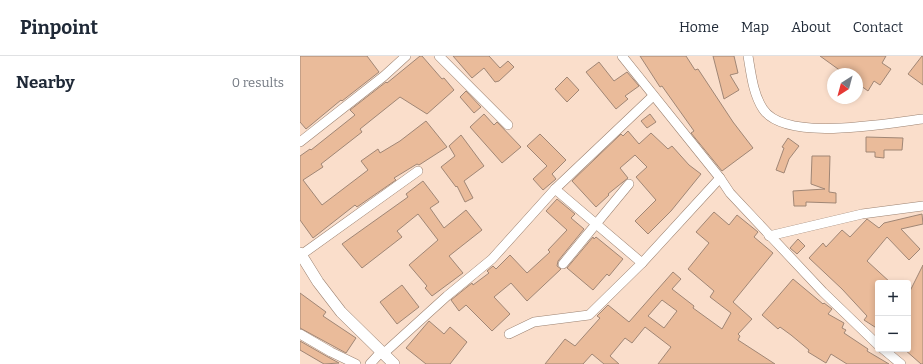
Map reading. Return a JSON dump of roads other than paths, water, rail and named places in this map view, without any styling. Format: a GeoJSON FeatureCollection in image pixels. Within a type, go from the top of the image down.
{"type":"FeatureCollection","features":[{"type":"Feature","properties":{"kind":"street"},"geometry":{"type":"LineString","coordinates":[[300,142],[384,76],[406,56]]}},
{"type":"Feature","properties":{"kind":"street"},"geometry":{"type":"LineString","coordinates":[[439,56],[508,125]]}},
{"type":"Feature","properties":{"kind":"street"},"geometry":{"type":"LineString","coordinates":[[622,56],[720,178],[730,193],[823,292],[875,342]]}},
{"type":"Feature","properties":{"kind":"street"},"geometry":{"type":"LineString","coordinates":[[748,56],[753,86],[763,110],[776,119],[789,124],[803,128],[831,129],[923,119]]}},
{"type":"Feature","properties":{"kind":"street"},"geometry":{"type":"LineString","coordinates":[[370,364],[492,258],[555,189],[654,96]]}},
{"type":"Feature","properties":{"kind":"street"},"geometry":{"type":"LineString","coordinates":[[394,364],[341,312],[318,282],[301,254],[418,171]]}},
{"type":"Feature","properties":{"kind":"street"},"geometry":{"type":"LineString","coordinates":[[509,334],[534,322],[590,315],[642,264],[720,178]]}},
{"type":"Feature","properties":{"kind":"street"},"geometry":{"type":"LineString","coordinates":[[563,264],[629,184]]}},
{"type":"Feature","properties":{"kind":"street"},"geometry":{"type":"LineString","coordinates":[[555,189],[642,264]]}},
{"type":"Feature","properties":{"kind":"street"},"geometry":{"type":"LineString","coordinates":[[769,236],[862,214],[923,206]]}},
{"type":"Feature","properties":{"kind":"street"},"geometry":{"type":"LineString","coordinates":[[300,334],[331,352],[356,364]]}},
{"type":"Feature","properties":{"kind":"street"},"geometry":{"type":"LineString","coordinates":[[887,352],[901,364]]}}]}
